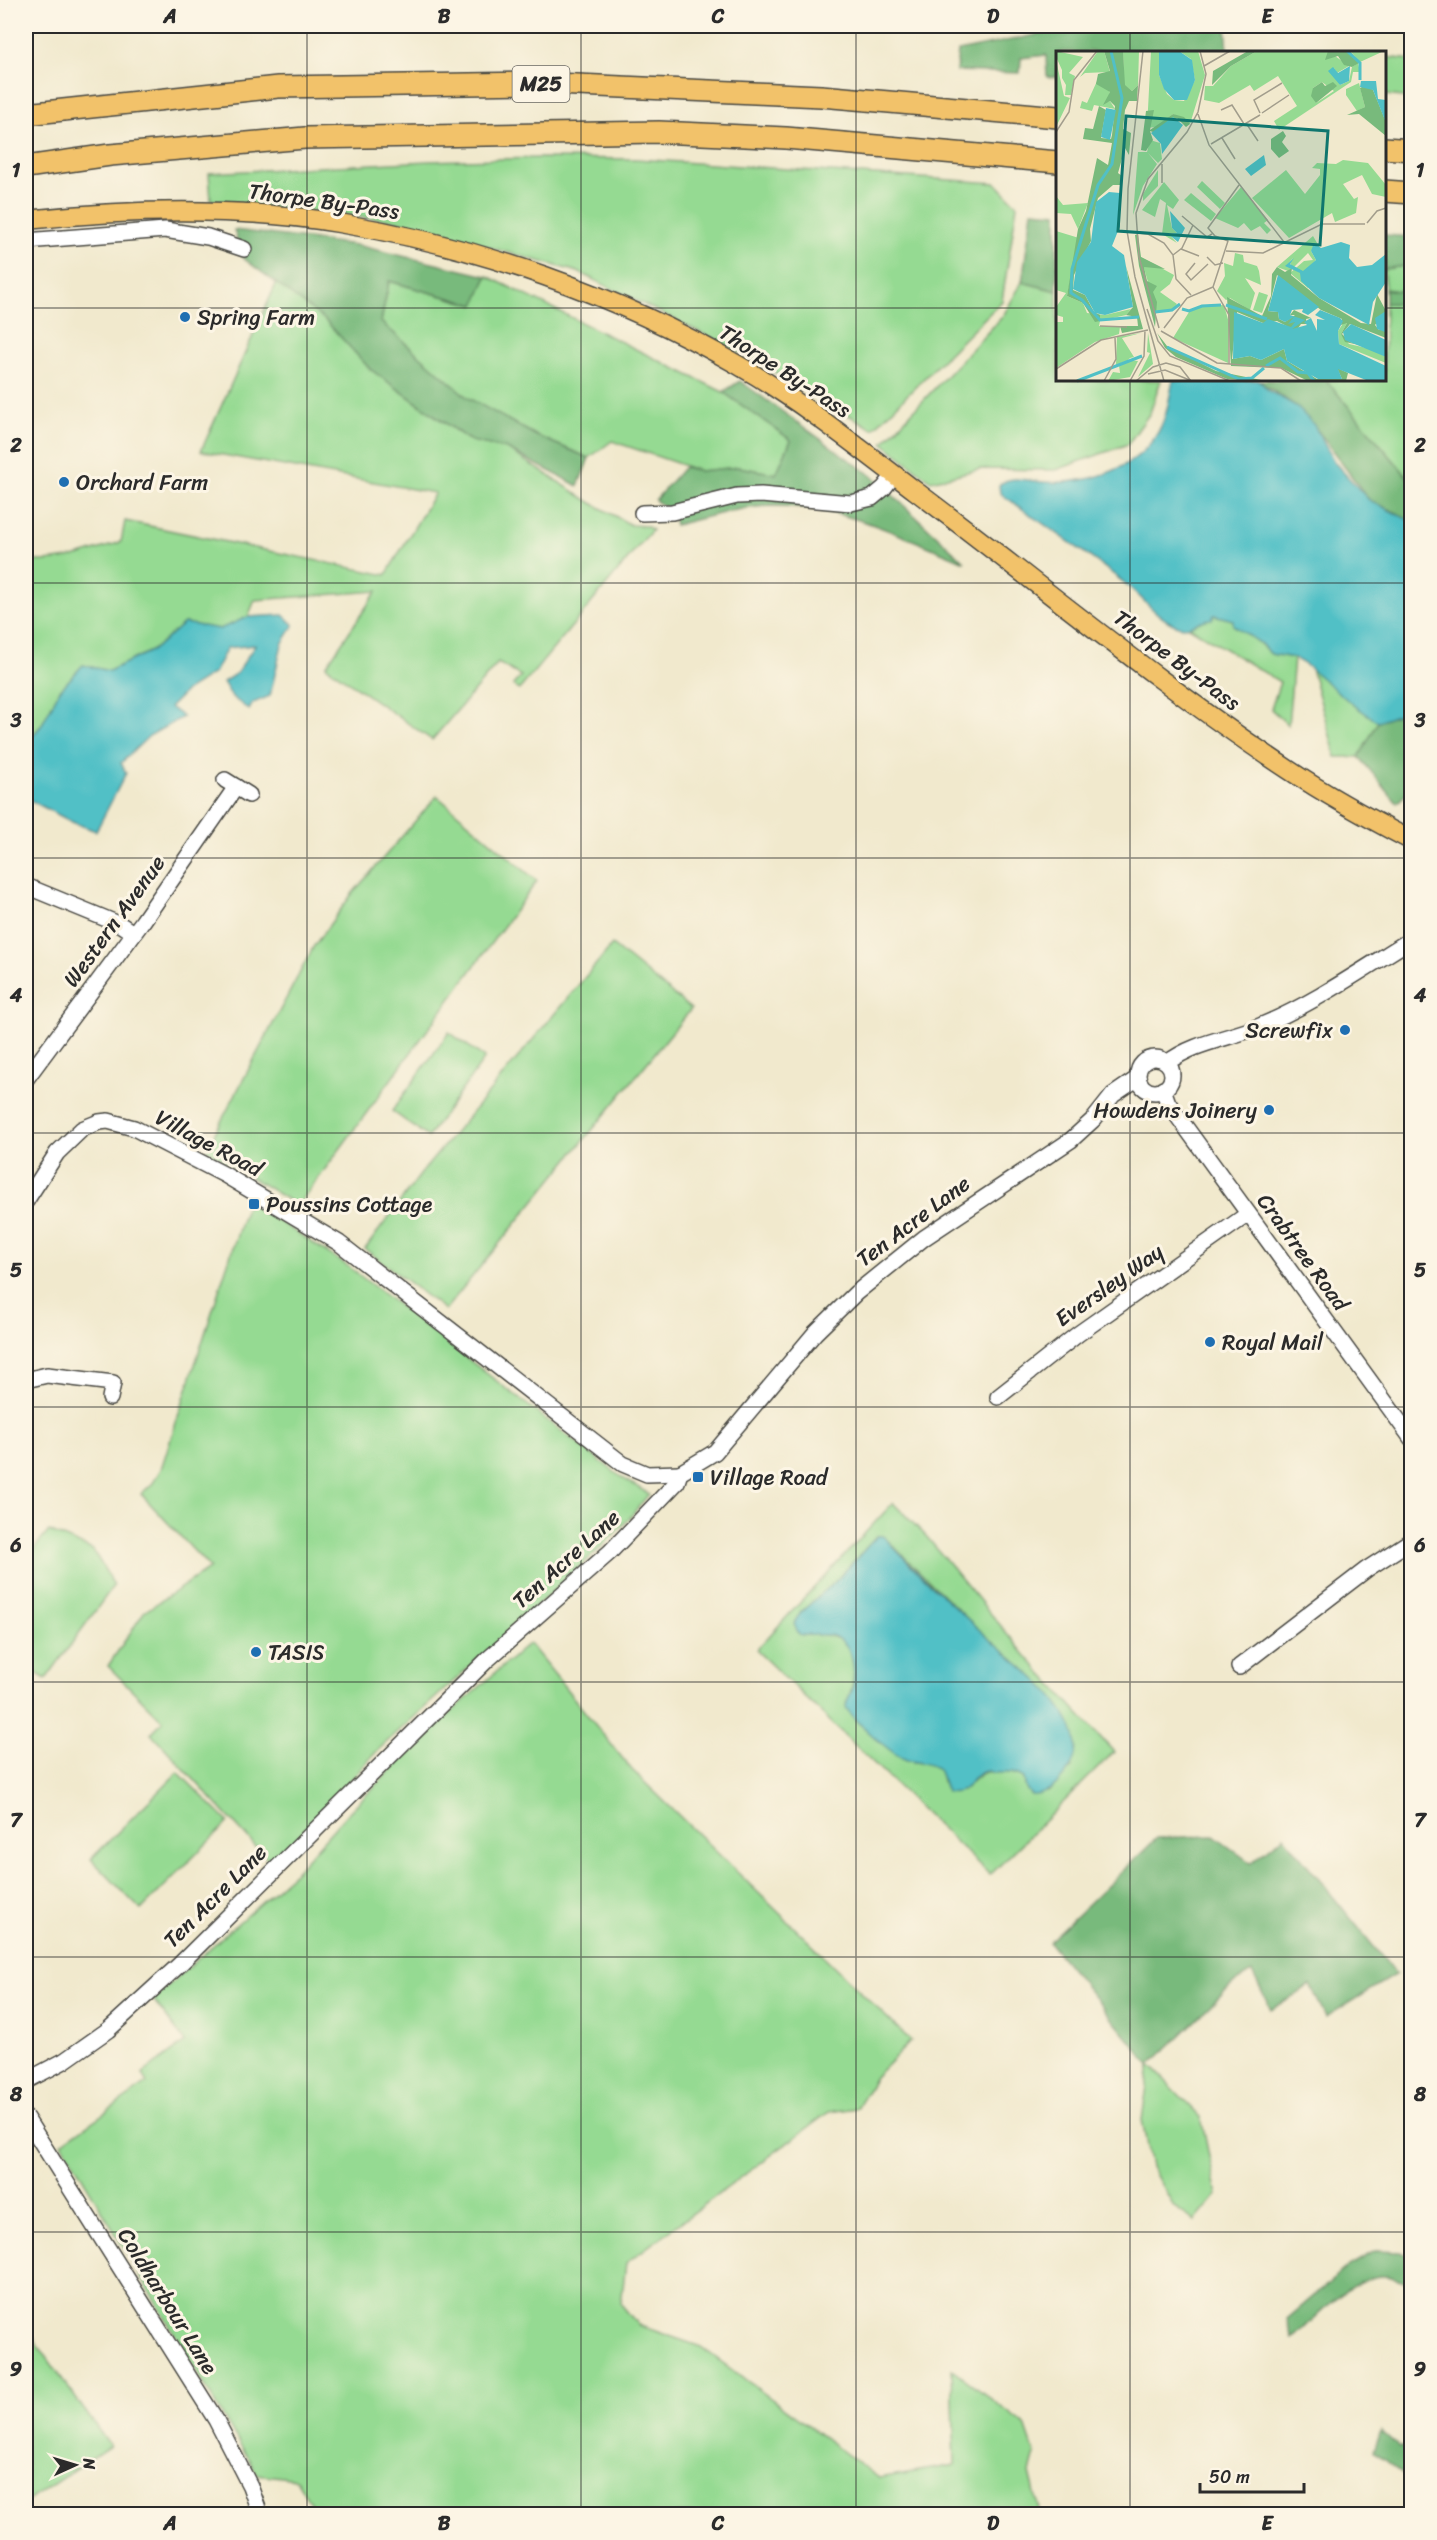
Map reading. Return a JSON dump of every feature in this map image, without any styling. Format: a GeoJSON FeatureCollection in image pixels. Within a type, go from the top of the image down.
{"type":"FeatureCollection","features":[{"type":"Feature","properties":{"kind":"highway","name":"M25"},"geometry":{"type":"LineString","coordinates":[[26,114],[278,87],[533,83],[821,96],[1056,117]]}},
{"type":"Feature","properties":{"kind":"highway","name":"M25"},"geometry":{"type":"LineString","coordinates":[[26,167],[110,155],[304,138],[659,132],[786,138],[1056,162]]}},
{"type":"Feature","properties":{"kind":"highway"},"geometry":{"type":"LineString","coordinates":[[1386,148],[1412,150]]}},
{"type":"Feature","properties":{"kind":"highway"},"geometry":{"type":"LineString","coordinates":[[1386,191],[1412,193]]}},
{"type":"Feature","properties":{"kind":"main road","name":"Thorpe By-Pass"},"geometry":{"type":"LineString","coordinates":[[26,220],[122,212],[237,213],[338,223],[435,243],[518,267],[580,289],[669,328],[740,366],[818,418],[1239,736],[1335,799],[1412,841]]}},
{"type":"Feature","properties":{"kind":"street"},"geometry":{"type":"LineString","coordinates":[[26,241],[165,230],[208,237],[244,249]]}},
{"type":"Feature","properties":{"kind":"street"},"geometry":{"type":"LineString","coordinates":[[642,513],[672,512],[745,496],[862,502],[884,488],[894,475]]}},
{"type":"Feature","properties":{"kind":"street","name":"Western Avenue"},"geometry":{"type":"LineString","coordinates":[[26,1079],[237,787]]}},
{"type":"Feature","properties":{"kind":"street"},"geometry":{"type":"LineString","coordinates":[[26,886],[121,925],[133,933]]}},
{"type":"Feature","properties":{"kind":"street"},"geometry":{"type":"LineString","coordinates":[[1167,1063],[1181,1052],[1260,1026],[1287,1013],[1412,939]]}},
{"type":"Feature","properties":{"kind":"street"},"geometry":{"type":"LineString","coordinates":[[1154,1058],[1167,1063],[1170,1068],[1171,1080],[1163,1089],[1151,1091],[1140,1084],[1138,1078],[1138,1071],[1147,1060],[1154,1058]]}},
{"type":"Feature","properties":{"kind":"street","name":"Ten Acre Lane"},"geometry":{"type":"LineString","coordinates":[[26,2080],[64,2061],[108,2030],[178,1966],[487,1660],[610,1552],[677,1482],[680,1473],[715,1452],[808,1340],[856,1293],[924,1238],[1071,1140],[1094,1119],[1113,1095],[1138,1078]]}},
{"type":"Feature","properties":{"kind":"street","name":"Crabtree Road"},"geometry":{"type":"LineString","coordinates":[[1163,1089],[1168,1102],[1412,1438]]}},
{"type":"Feature","properties":{"kind":"street","name":"Village Road"},"geometry":{"type":"LineString","coordinates":[[26,1201],[57,1153],[70,1139],[90,1125],[108,1121],[134,1128],[225,1175],[339,1243],[623,1464],[647,1474],[680,1473]]}},
{"type":"Feature","properties":{"kind":"street"},"geometry":{"type":"LineString","coordinates":[[26,1171],[40,1178]]}},
{"type":"Feature","properties":{"kind":"street","name":"Eversley Way"},"geometry":{"type":"LineString","coordinates":[[998,1397],[1078,1334],[1248,1214]]}},
{"type":"Feature","properties":{"kind":"street"},"geometry":{"type":"LineString","coordinates":[[26,1380],[47,1375],[113,1383],[110,1398]]}},
{"type":"Feature","properties":{"kind":"street"},"geometry":{"type":"LineString","coordinates":[[1239,1667],[1367,1569],[1412,1540]]}},
{"type":"Feature","properties":{"kind":"street","name":"Coldharbour Lane"},"geometry":{"type":"LineString","coordinates":[[26,2118],[216,2420],[250,2486],[260,2514]]}},
{"type":"Feature","properties":{"kind":"green space"},"geometry":{"type":"Polygon","coordinates":[[[1041,26],[1226,26],[1228,51],[1056,51],[1056,77],[1047,77],[1046,55],[1021,58],[1020,73],[956,71],[958,51],[1045,33],[1041,26]]]}},
{"type":"Feature","properties":{"kind":"green space"},"geometry":{"type":"Polygon","coordinates":[[[1386,57],[1411,60],[1411,98],[1386,95],[1386,57]]]}},
{"type":"Feature","properties":{"kind":"green space"},"geometry":{"type":"Polygon","coordinates":[[[539,158],[636,159],[996,183],[1017,205],[1002,301],[873,429],[734,349],[578,272],[395,221],[211,200],[209,173],[429,161],[539,158]]]}},
{"type":"Feature","properties":{"kind":"green space"},"geometry":{"type":"Polygon","coordinates":[[[1032,211],[1056,213],[1056,291],[1022,282],[1032,211]]]}},
{"type":"Feature","properties":{"kind":"green space"},"geometry":{"type":"Polygon","coordinates":[[[234,230],[356,245],[487,276],[475,305],[389,281],[381,322],[468,398],[537,436],[589,458],[578,486],[507,449],[471,441],[370,369],[325,320],[243,258],[234,230]]]}},
{"type":"Feature","properties":{"kind":"green space"},"geometry":{"type":"Polygon","coordinates":[[[1386,235],[1411,237],[1411,265],[1386,269],[1386,235]]]}},
{"type":"Feature","properties":{"kind":"green space"},"geometry":{"type":"Polygon","coordinates":[[[1411,265],[1411,288],[1398,291],[1386,289],[1386,269],[1411,265]]]}},
{"type":"Feature","properties":{"kind":"green space"},"geometry":{"type":"Polygon","coordinates":[[[487,276],[723,392],[791,440],[776,474],[739,467],[700,471],[612,441],[589,458],[537,436],[468,398],[381,322],[389,281],[474,305],[487,276]]]}},
{"type":"Feature","properties":{"kind":"green space"},"geometry":{"type":"Polygon","coordinates":[[[277,282],[325,320],[370,369],[467,439],[507,449],[590,502],[631,525],[647,526],[652,530],[519,690],[513,685],[521,676],[498,663],[432,740],[326,666],[377,591],[255,600],[248,617],[220,629],[184,623],[153,650],[109,671],[83,665],[60,690],[41,726],[26,742],[26,560],[62,559],[121,542],[125,521],[386,575],[435,493],[201,451],[277,282]]]}},
{"type":"Feature","properties":{"kind":"green space"},"geometry":{"type":"Polygon","coordinates":[[[1022,282],[1056,291],[1056,381],[1161,381],[1150,413],[1128,444],[1056,470],[980,469],[931,481],[883,443],[1003,316],[1022,282]]]}},
{"type":"Feature","properties":{"kind":"green space"},"geometry":{"type":"Polygon","coordinates":[[[1411,288],[1411,304],[1386,303],[1386,289],[1398,291],[1411,288]]]}},
{"type":"Feature","properties":{"kind":"green space"},"geometry":{"type":"Polygon","coordinates":[[[1386,303],[1411,304],[1411,481],[1327,381],[1386,381],[1386,303]]]}},
{"type":"Feature","properties":{"kind":"green space"},"geometry":{"type":"Polygon","coordinates":[[[740,381],[872,476],[965,562],[872,524],[798,507],[749,508],[675,525],[672,512],[655,500],[684,467],[700,471],[739,467],[776,474],[791,440],[723,392],[740,381]]]}},
{"type":"Feature","properties":{"kind":"green space"},"geometry":{"type":"Polygon","coordinates":[[[1260,381],[1327,381],[1411,481],[1411,523],[1399,514],[1369,500],[1321,435],[1296,406],[1260,381]]]}},
{"type":"Feature","properties":{"kind":"green space"},"geometry":{"type":"Polygon","coordinates":[[[1214,615],[1234,620],[1271,654],[1294,658],[1288,725],[1271,709],[1280,682],[1189,627],[1214,615]]]}},
{"type":"Feature","properties":{"kind":"green space"},"geometry":{"type":"Polygon","coordinates":[[[1311,668],[1351,703],[1378,722],[1359,757],[1336,757],[1311,668]]]}},
{"type":"Feature","properties":{"kind":"green space"},"geometry":{"type":"Polygon","coordinates":[[[1411,709],[1411,789],[1397,803],[1359,757],[1378,722],[1411,709]]]}},
{"type":"Feature","properties":{"kind":"green space"},"geometry":{"type":"Polygon","coordinates":[[[437,796],[537,881],[298,1206],[206,1150],[314,946],[352,894],[437,796]]]}},
{"type":"Feature","properties":{"kind":"green space"},"geometry":{"type":"Polygon","coordinates":[[[612,945],[691,1009],[445,1310],[365,1249],[423,1171],[612,945]]]}},
{"type":"Feature","properties":{"kind":"green space"},"geometry":{"type":"Polygon","coordinates":[[[449,1032],[485,1058],[428,1137],[392,1111],[449,1032]]]}},
{"type":"Feature","properties":{"kind":"green space","name":"TASIS"},"geometry":{"type":"Polygon","coordinates":[[[248,1201],[345,1264],[621,1477],[649,1494],[627,1521],[594,1554],[378,1750],[302,1834],[271,1863],[151,1733],[163,1721],[108,1666],[144,1612],[210,1568],[141,1494],[153,1483],[161,1469],[248,1201]]]}},
{"type":"Feature","properties":{"kind":"green space"},"geometry":{"type":"Polygon","coordinates":[[[893,1503],[926,1536],[1026,1656],[1114,1752],[990,1875],[756,1650],[893,1503]],[[877,1536],[835,1582],[801,1612],[818,1630],[843,1641],[852,1655],[853,1681],[846,1704],[906,1759],[933,1765],[937,1768],[942,1782],[962,1791],[984,1772],[995,1771],[1024,1778],[1026,1789],[1048,1792],[1072,1767],[1033,1677],[977,1628],[883,1536],[877,1536]]]}},
{"type":"Feature","properties":{"kind":"green space"},"geometry":{"type":"Polygon","coordinates":[[[49,1531],[93,1550],[114,1585],[46,1679],[26,1667],[26,1558],[49,1531]]]}},
{"type":"Feature","properties":{"kind":"green space"},"geometry":{"type":"Polygon","coordinates":[[[529,1643],[632,1770],[911,2041],[875,2077],[857,2108],[829,2112],[626,2263],[621,2304],[638,2325],[701,2347],[879,2478],[955,2465],[952,2369],[1025,2425],[1035,2454],[1030,2473],[1040,2514],[317,2514],[296,2479],[257,2474],[62,2143],[147,2083],[142,2074],[185,2042],[153,1999],[295,1872],[345,1816],[432,1729],[529,1643]]]}},
{"type":"Feature","properties":{"kind":"green space"},"geometry":{"type":"Polygon","coordinates":[[[178,1772],[228,1822],[141,1910],[91,1859],[178,1772]]]}},
{"type":"Feature","properties":{"kind":"green space"},"geometry":{"type":"Polygon","coordinates":[[[1214,1836],[1251,1863],[1284,1836],[1396,1974],[1326,2017],[1310,1985],[1271,2010],[1252,1972],[1233,1984],[1150,2065],[1049,1942],[1157,1838],[1214,1836]]]}},
{"type":"Feature","properties":{"kind":"green space"},"geometry":{"type":"Polygon","coordinates":[[[1150,2065],[1201,2117],[1217,2195],[1195,2221],[1174,2207],[1151,2167],[1142,2120],[1150,2065]]]}},
{"type":"Feature","properties":{"kind":"green space"},"geometry":{"type":"Polygon","coordinates":[[[1375,2251],[1401,2252],[1411,2257],[1411,2285],[1385,2276],[1360,2282],[1335,2299],[1293,2339],[1287,2319],[1349,2266],[1375,2251]]]}},
{"type":"Feature","properties":{"kind":"green space"},"geometry":{"type":"Polygon","coordinates":[[[26,2328],[110,2446],[26,2502],[26,2328]]]}},
{"type":"Feature","properties":{"kind":"green space"},"geometry":{"type":"Polygon","coordinates":[[[1381,2431],[1399,2447],[1411,2446],[1411,2480],[1374,2451],[1381,2431]]]}},
{"type":"Feature","properties":{"kind":"water"},"geometry":{"type":"Polygon","coordinates":[[[1173,381],[1260,381],[1269,391],[1296,406],[1314,425],[1335,463],[1369,500],[1411,521],[1410,710],[1378,722],[1351,703],[1306,665],[1294,658],[1271,654],[1260,643],[1233,625],[1233,620],[1214,615],[1212,619],[1187,627],[1171,623],[1112,573],[1000,493],[999,485],[1009,480],[1074,481],[1105,474],[1120,467],[1145,449],[1155,437],[1167,409],[1173,381]]]}},
{"type":"Feature","properties":{"kind":"water"},"geometry":{"type":"Polygon","coordinates":[[[283,615],[294,625],[282,644],[270,696],[253,703],[249,710],[232,697],[223,682],[237,673],[255,645],[227,648],[214,673],[187,690],[170,707],[183,717],[149,736],[121,763],[126,773],[96,831],[72,822],[26,798],[26,743],[41,726],[60,690],[83,665],[109,671],[153,650],[184,623],[220,629],[248,617],[283,615]]]}},
{"type":"Feature","properties":{"kind":"water"},"geometry":{"type":"Polygon","coordinates":[[[877,1536],[883,1536],[950,1603],[1038,1681],[1061,1708],[1074,1734],[1076,1751],[1071,1767],[1050,1789],[1041,1794],[1031,1795],[1026,1789],[1024,1778],[1017,1774],[987,1771],[977,1775],[961,1791],[947,1792],[938,1769],[900,1757],[883,1745],[846,1708],[854,1675],[849,1651],[840,1640],[833,1636],[799,1634],[794,1624],[801,1612],[835,1582],[877,1536]]]}},
{"type":"Feature","properties":{"kind":"place","name":"Spring Farm"},"geometry":{"type":"Point","coordinates":[185,317]}},
{"type":"Feature","properties":{"kind":"place","name":"Orchard Farm"},"geometry":{"type":"Point","coordinates":[64,482]}},
{"type":"Feature","properties":{"kind":"place","name":"Screwfix"},"geometry":{"type":"Point","coordinates":[1345,1030]}},
{"type":"Feature","properties":{"kind":"place","name":"Howdens Joinery"},"geometry":{"type":"Point","coordinates":[1269,1110]}},
{"type":"Feature","properties":{"kind":"place","name":"Poussins Cottage"},"geometry":{"type":"Point","coordinates":[254,1204]}},
{"type":"Feature","properties":{"kind":"place","name":"Royal Mail"},"geometry":{"type":"Point","coordinates":[1210,1342]}},
{"type":"Feature","properties":{"kind":"place","name":"Village Road"},"geometry":{"type":"Point","coordinates":[698,1477]}},
{"type":"Feature","properties":{"kind":"place","name":"TASIS"},"geometry":{"type":"Point","coordinates":[256,1652]}}]}
